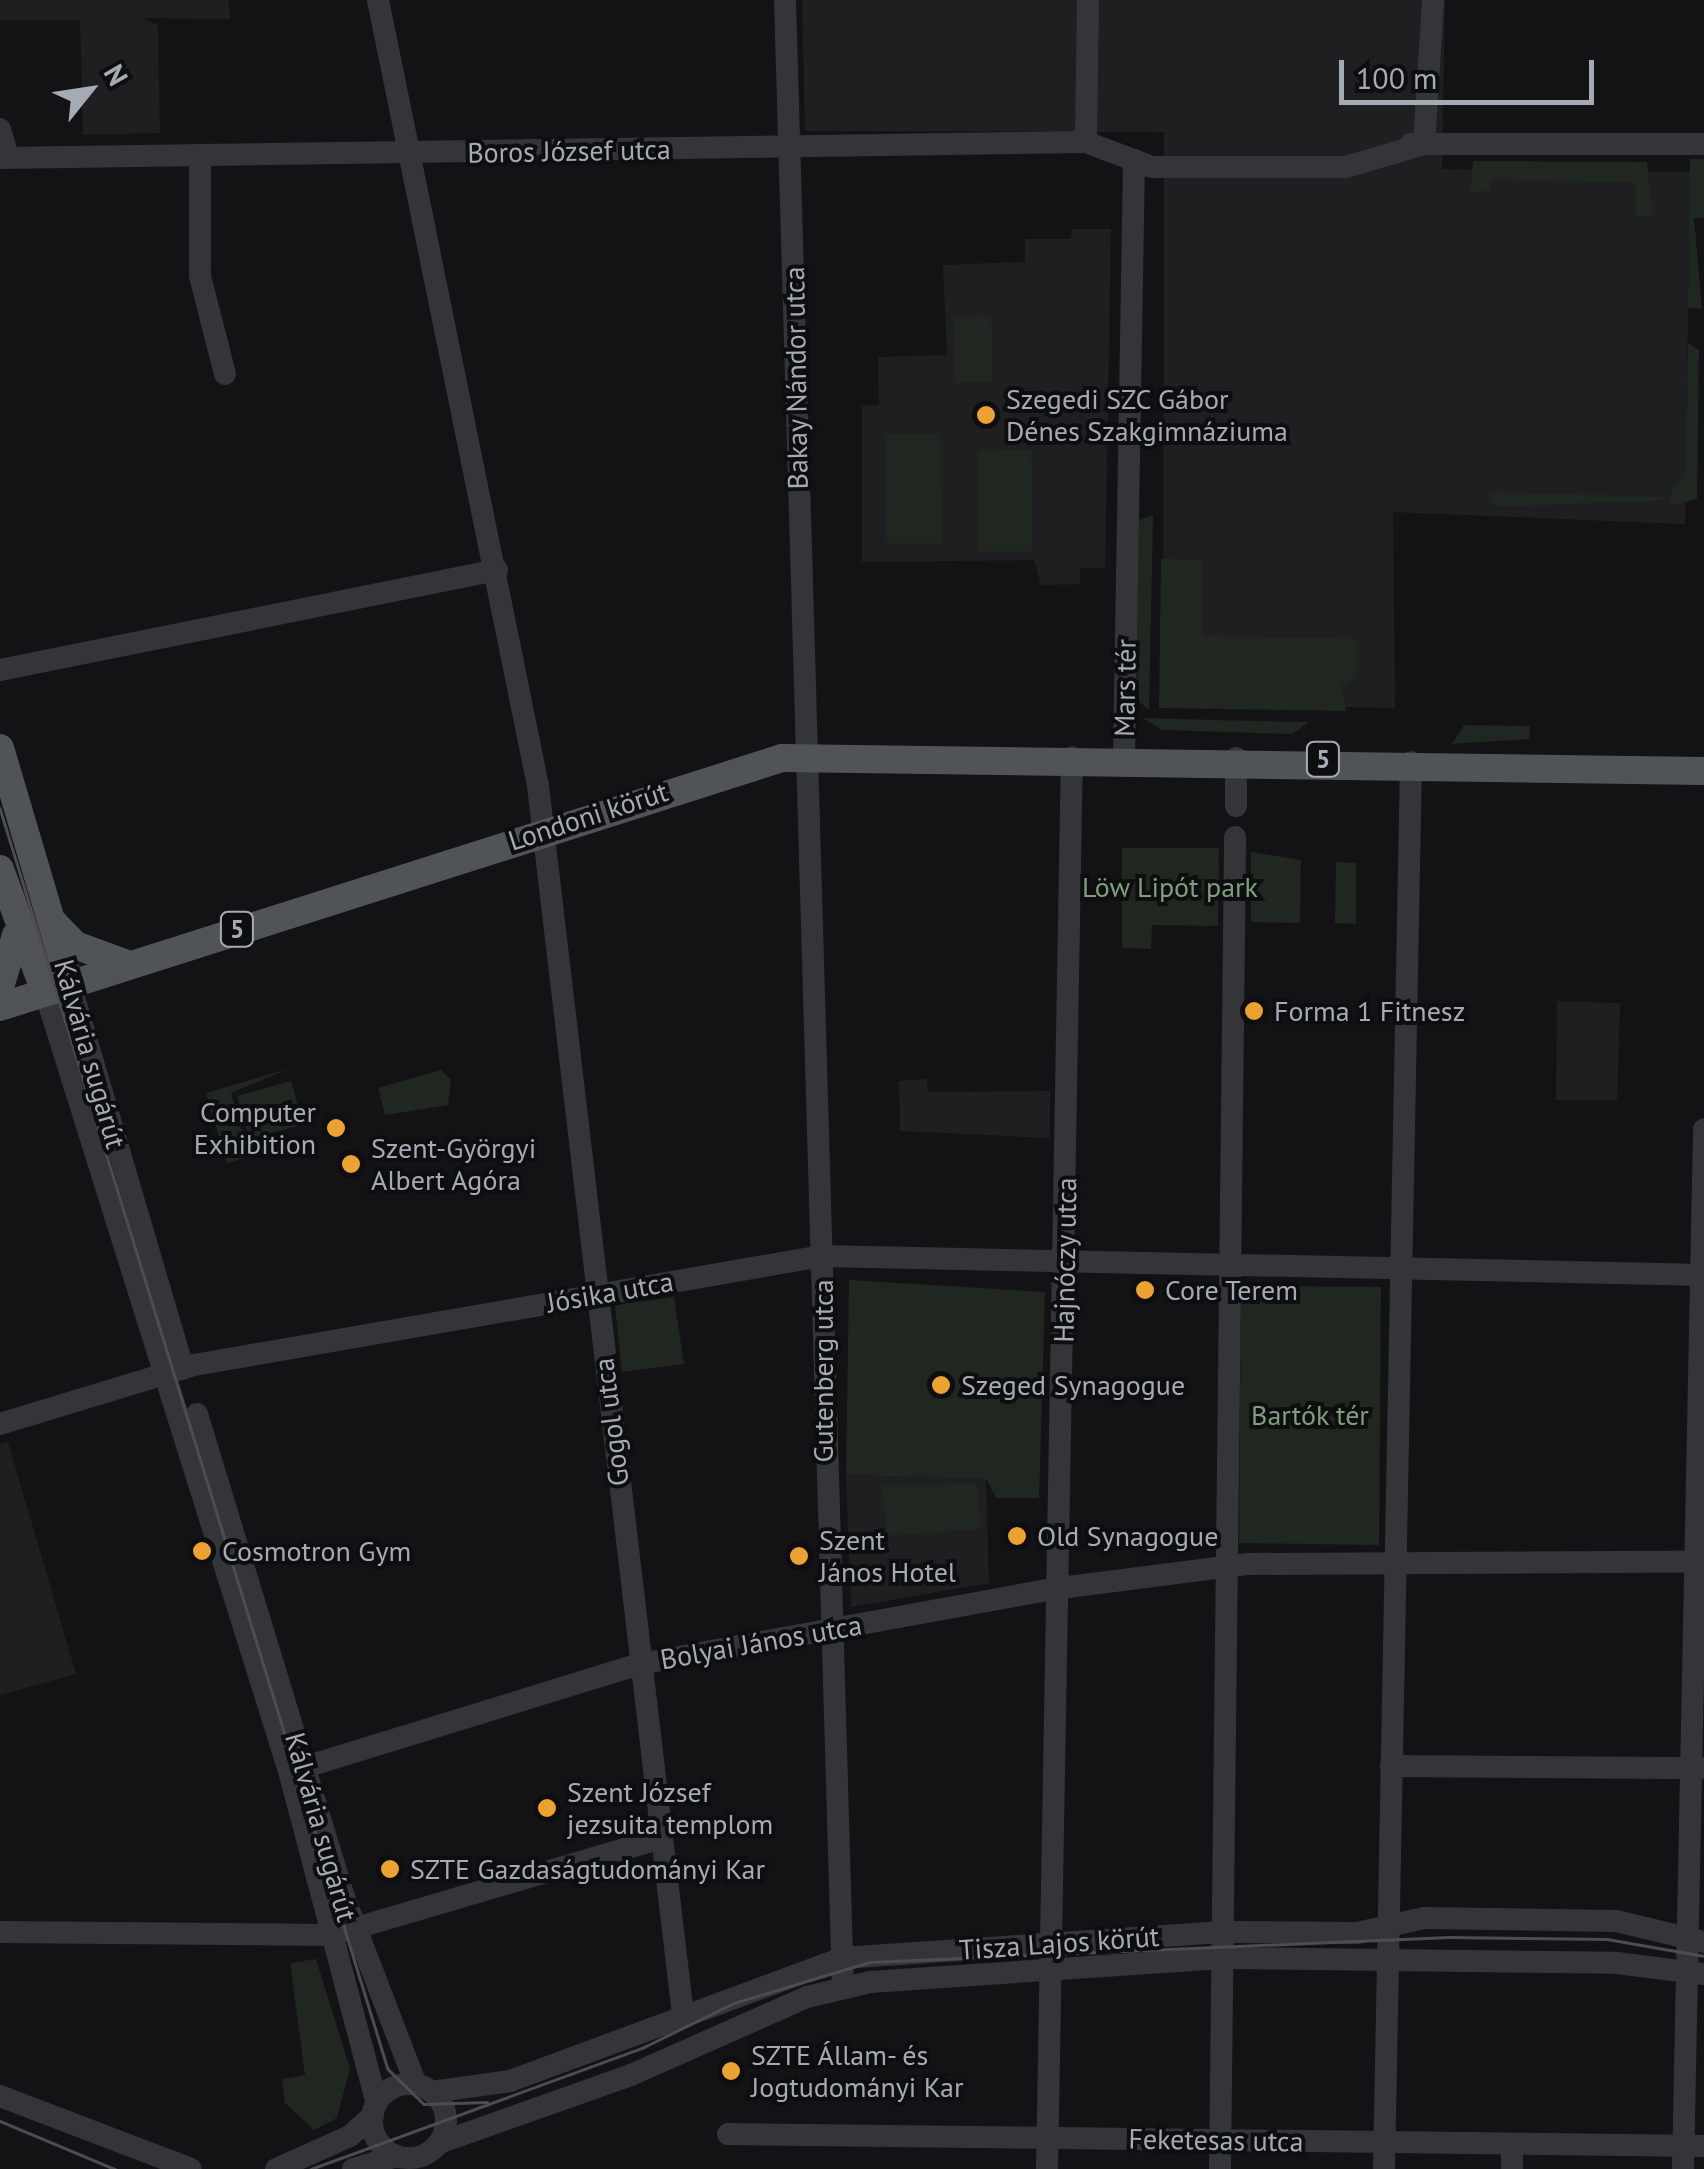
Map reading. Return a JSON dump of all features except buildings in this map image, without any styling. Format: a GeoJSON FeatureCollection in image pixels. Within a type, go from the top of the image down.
{"type":"FeatureCollection","features":[{"type":"Feature","properties":{"kind":"main road","name":"Kálvária sugárút"},"geometry":{"type":"LineString","coordinates":[[0,748],[51,920],[57,988]]}},
{"type":"Feature","properties":{"kind":"main road","name":"Londoni körút"},"geometry":{"type":"LineString","coordinates":[[57,988],[542,829],[802,756],[1124,757]]}},
{"type":"Feature","properties":{"kind":"main road","name":"Mars tér"},"geometry":{"type":"LineString","coordinates":[[1124,757],[1704,771]]}},
{"type":"Feature","properties":{"kind":"main road","name":"Kálvária sugárút"},"geometry":{"type":"LineString","coordinates":[[0,870],[16,928],[57,988]]}},
{"type":"Feature","properties":{"kind":"main road"},"geometry":{"type":"LineString","coordinates":[[51,920],[75,945],[127,964]]}},
{"type":"Feature","properties":{"kind":"main road"},"geometry":{"type":"LineString","coordinates":[[0,987],[14,965],[16,928]]}},
{"type":"Feature","properties":{"kind":"main road","name":"5"},"geometry":{"type":"LineString","coordinates":[[0,1008],[57,988]]}},
{"type":"Feature","properties":{"kind":"street","name":"Gogol utca"},"geometry":{"type":"LineString","coordinates":[[378,0],[497,570],[542,829],[659,1840],[683,2015]]}},
{"type":"Feature","properties":{"kind":"street","name":"Bakay Nándor utca"},"geometry":{"type":"LineString","coordinates":[[785,0],[802,756]]}},
{"type":"Feature","properties":{"kind":"street"},"geometry":{"type":"LineString","coordinates":[[1086,142],[1088,0]]}},
{"type":"Feature","properties":{"kind":"street"},"geometry":{"type":"LineString","coordinates":[[1423,0],[1426,112]]}},
{"type":"Feature","properties":{"kind":"street"},"geometry":{"type":"LineString","coordinates":[[1424,144],[1433,0]]}},
{"type":"Feature","properties":{"kind":"street"},"geometry":{"type":"LineString","coordinates":[[0,129],[4,158]]}},
{"type":"Feature","properties":{"kind":"street","name":"Boros József utca"},"geometry":{"type":"LineString","coordinates":[[4,158],[1086,142],[1134,160]]}},
{"type":"Feature","properties":{"kind":"street"},"geometry":{"type":"LineString","coordinates":[[1134,160],[1424,144],[1704,144]]}},
{"type":"Feature","properties":{"kind":"street"},"geometry":{"type":"LineString","coordinates":[[200,156],[200,276],[225,374]]}},
{"type":"Feature","properties":{"kind":"street","name":"Mars tér"},"geometry":{"type":"LineString","coordinates":[[1124,757],[1134,160]]}},
{"type":"Feature","properties":{"kind":"street"},"geometry":{"type":"LineString","coordinates":[[0,670],[497,570]]}},
{"type":"Feature","properties":{"kind":"street","name":"Gutenberg utca"},"geometry":{"type":"LineString","coordinates":[[802,756],[822,1256],[827,1629],[843,1986]]}},
{"type":"Feature","properties":{"kind":"street","name":"Hajnóczy utca"},"geometry":{"type":"LineString","coordinates":[[1047,2169],[1072,758]]}},
{"type":"Feature","properties":{"kind":"street"},"geometry":{"type":"LineString","coordinates":[[1236,758],[1236,806]]}},
{"type":"Feature","properties":{"kind":"street"},"geometry":{"type":"LineString","coordinates":[[1384,2169],[1411,762]]}},
{"type":"Feature","properties":{"kind":"street"},"geometry":{"type":"LineString","coordinates":[[1220,2169],[1236,837]]}},
{"type":"Feature","properties":{"kind":"street","name":"Kálvária sugárút"},"geometry":{"type":"LineString","coordinates":[[57,988],[356,1931],[332,1935],[176,1370]]}},
{"type":"Feature","properties":{"kind":"street"},"geometry":{"type":"LineString","coordinates":[[1690,2153],[1696,1940],[1704,1128]]}},
{"type":"Feature","properties":{"kind":"street","name":"Jósika utca"},"geometry":{"type":"LineString","coordinates":[[0,1424],[176,1370],[822,1256],[1233,1266]]}},
{"type":"Feature","properties":{"kind":"street"},"geometry":{"type":"LineString","coordinates":[[1233,1266],[1702,1275]]}},
{"type":"Feature","properties":{"kind":"street"},"geometry":{"type":"LineString","coordinates":[[1228,1566],[1699,1562]]}},
{"type":"Feature","properties":{"kind":"street","name":"Bolyai János utca"},"geometry":{"type":"LineString","coordinates":[[305,1767],[640,1664],[1060,1588],[1228,1566]]}},
{"type":"Feature","properties":{"kind":"street"},"geometry":{"type":"LineString","coordinates":[[1392,1766],[1697,1768]]}},
{"type":"Feature","properties":{"kind":"street"},"geometry":{"type":"LineString","coordinates":[[353,2169],[438,2154],[446,2115],[424,2088],[356,1931],[659,1840]]}},
{"type":"Feature","properties":{"kind":"street","name":"Tisza Lajos körút"},"geometry":{"type":"LineString","coordinates":[[1388,1944],[1424,1918],[1616,1920],[1696,1940]]}},
{"type":"Feature","properties":{"kind":"street"},"geometry":{"type":"LineString","coordinates":[[0,1932],[332,1935],[375,2109],[378,2141],[407,2161]]}},
{"type":"Feature","properties":{"kind":"street","name":"Tisza Lajos körút"},"geometry":{"type":"LineString","coordinates":[[424,2088],[510,2081],[842,1958],[1050,1943],[1388,1944],[1695,1973]]}},
{"type":"Feature","properties":{"kind":"street","name":"Tisza Lajos körút"},"geometry":{"type":"LineString","coordinates":[[438,2154],[843,1986],[1050,1971],[1222,1945]]}},
{"type":"Feature","properties":{"kind":"street"},"geometry":{"type":"LineString","coordinates":[[276,2169],[350,2136],[375,2109],[424,2088]]}},
{"type":"Feature","properties":{"kind":"street"},"geometry":{"type":"LineString","coordinates":[[0,2096],[126,2148],[191,2169]]}},
{"type":"Feature","properties":{"kind":"street","name":"Feketesas utca"},"geometry":{"type":"LineString","coordinates":[[728,2134],[1512,2144],[1690,2153]]}},
{"type":"Feature","properties":{"kind":"street"},"geometry":{"type":"LineString","coordinates":[[1512,2144],[1512,2169]]}},
{"type":"Feature","properties":{"kind":"street"},"geometry":{"type":"LineString","coordinates":[[126,2148],[158,2169]]}},
{"type":"Feature","properties":{"kind":"shaded area"},"geometry":{"type":"Polygon","coordinates":[[[0,0],[228,0],[231,19],[142,18],[158,25],[160,133],[83,135],[80,20],[0,20],[0,0]]]}},
{"type":"Feature","properties":{"kind":"shaded area"},"geometry":{"type":"Polygon","coordinates":[[[802,0],[1445,0],[1442,169],[1690,172],[1685,524],[1393,512],[1395,708],[1163,704],[1164,132],[805,131],[802,0]]]}},
{"type":"Feature","properties":{"kind":"shaded area","name":"Szegedi SZC Gábor Dénes Szakgimnáziuma"},"geometry":{"type":"Polygon","coordinates":[[[1072,229],[1111,229],[1105,568],[1080,568],[1080,584],[1041,585],[1034,560],[862,562],[862,406],[879,405],[878,357],[947,355],[943,265],[1025,262],[1025,239],[1071,239],[1072,229]]]}},
{"type":"Feature","properties":{"kind":"shaded area"},"geometry":{"type":"Polygon","coordinates":[[[1557,1001],[1620,1003],[1617,1100],[1556,1100],[1557,1001]]]}},
{"type":"Feature","properties":{"kind":"shaded area"},"geometry":{"type":"Polygon","coordinates":[[[927,1079],[928,1092],[1050,1091],[1050,1138],[900,1131],[899,1081],[927,1079]]]}},
{"type":"Feature","properties":{"kind":"shaded area"},"geometry":{"type":"Polygon","coordinates":[[[8,1442],[76,1674],[0,1695],[0,1444],[8,1442]]]}},
{"type":"Feature","properties":{"kind":"shaded area"},"geometry":{"type":"Polygon","coordinates":[[[846,1475],[986,1479],[989,1583],[851,1607],[846,1475]]]}},
{"type":"Feature","properties":{"kind":"green space"},"geometry":{"type":"Polygon","coordinates":[[[1690,159],[1704,159],[1704,218],[1694,218],[1702,309],[1688,308],[1690,159]]]}},
{"type":"Feature","properties":{"kind":"green space"},"geometry":{"type":"Polygon","coordinates":[[[1473,161],[1647,162],[1653,216],[1636,217],[1636,183],[1491,179],[1489,191],[1470,193],[1473,161]]]}},
{"type":"Feature","properties":{"kind":"green space"},"geometry":{"type":"Polygon","coordinates":[[[991,316],[992,382],[955,383],[954,317],[991,316]]]}},
{"type":"Feature","properties":{"kind":"green space"},"geometry":{"type":"Polygon","coordinates":[[[1688,343],[1699,350],[1697,499],[1672,506],[1668,497],[1685,474],[1688,343]]]}},
{"type":"Feature","properties":{"kind":"green space"},"geometry":{"type":"Polygon","coordinates":[[[940,433],[942,543],[887,543],[885,434],[940,433]]]}},
{"type":"Feature","properties":{"kind":"green space"},"geometry":{"type":"Polygon","coordinates":[[[1031,450],[1032,551],[978,551],[978,451],[1031,450]]]}},
{"type":"Feature","properties":{"kind":"green space"},"geometry":{"type":"Polygon","coordinates":[[[1488,492],[1664,497],[1665,500],[1495,507],[1488,492]]]}},
{"type":"Feature","properties":{"kind":"green space"},"geometry":{"type":"Polygon","coordinates":[[[1153,515],[1149,710],[1138,701],[1135,545],[1137,521],[1153,515]]]}},
{"type":"Feature","properties":{"kind":"green space"},"geometry":{"type":"Polygon","coordinates":[[[1161,559],[1203,560],[1203,636],[1357,639],[1356,677],[1341,686],[1346,711],[1159,708],[1161,559]]]}},
{"type":"Feature","properties":{"kind":"green space"},"geometry":{"type":"Polygon","coordinates":[[[1143,718],[1309,722],[1292,734],[1162,730],[1143,718]]]}},
{"type":"Feature","properties":{"kind":"green space"},"geometry":{"type":"Polygon","coordinates":[[[1464,725],[1530,726],[1529,739],[1452,744],[1464,725]]]}},
{"type":"Feature","properties":{"kind":"green space","name":"Löw Lipót park"},"geometry":{"type":"Polygon","coordinates":[[[1122,848],[1219,848],[1218,926],[1152,925],[1151,949],[1122,948],[1122,848]]]}},
{"type":"Feature","properties":{"kind":"green space"},"geometry":{"type":"Polygon","coordinates":[[[1251,852],[1301,860],[1300,923],[1251,922],[1251,852]]]}},
{"type":"Feature","properties":{"kind":"green space"},"geometry":{"type":"Polygon","coordinates":[[[1336,862],[1356,863],[1356,924],[1335,923],[1336,862]]]}},
{"type":"Feature","properties":{"kind":"green space"},"geometry":{"type":"Polygon","coordinates":[[[288,1069],[231,1093],[249,1157],[227,1163],[206,1093],[288,1069]]]}},
{"type":"Feature","properties":{"kind":"green space"},"geometry":{"type":"Polygon","coordinates":[[[441,1070],[451,1080],[448,1105],[385,1115],[378,1088],[441,1070]]]}},
{"type":"Feature","properties":{"kind":"green space"},"geometry":{"type":"Polygon","coordinates":[[[291,1081],[303,1124],[250,1140],[237,1096],[291,1081]]]}},
{"type":"Feature","properties":{"kind":"green space"},"geometry":{"type":"Polygon","coordinates":[[[849,1280],[1045,1292],[1039,1498],[996,1498],[986,1479],[846,1475],[849,1280]]]}},
{"type":"Feature","properties":{"kind":"green space","name":"Bartók tér"},"geometry":{"type":"Polygon","coordinates":[[[1241,1286],[1381,1287],[1379,1545],[1239,1543],[1241,1286]]]}},
{"type":"Feature","properties":{"kind":"green space"},"geometry":{"type":"Polygon","coordinates":[[[674,1297],[684,1364],[622,1372],[615,1305],[674,1297]]]}},
{"type":"Feature","properties":{"kind":"green space"},"geometry":{"type":"Polygon","coordinates":[[[977,1484],[981,1529],[887,1536],[882,1485],[977,1484]]]}},
{"type":"Feature","properties":{"kind":"green space"},"geometry":{"type":"Polygon","coordinates":[[[316,1959],[350,2069],[337,2118],[314,2130],[285,2103],[282,2079],[305,2075],[290,1963],[316,1959]]]}},
{"type":"Feature","properties":{"kind":"tram line"},"geometry":{"type":"LineString","coordinates":[[0,808],[388,2069],[424,2104],[487,2102]]}},
{"type":"Feature","properties":{"kind":"tram line"},"geometry":{"type":"LineString","coordinates":[[311,2169],[644,2047],[734,2003],[870,1962],[1448,1937],[1607,1939],[1704,1956]]}},
{"type":"Feature","properties":{"kind":"tram line"},"geometry":{"type":"LineString","coordinates":[[0,2121],[115,2169]]}},
{"type":"Feature","properties":{"kind":"place","name":"Szegedi SZC Gábor Dénes Szakgimnáziuma"},"geometry":{"type":"Point","coordinates":[986,415]}},
{"type":"Feature","properties":{"kind":"place","name":"Forma 1 Fitnesz"},"geometry":{"type":"Point","coordinates":[1254,1011]}},
{"type":"Feature","properties":{"kind":"place","name":"Computer Exhibition"},"geometry":{"type":"Point","coordinates":[336,1128]}},
{"type":"Feature","properties":{"kind":"place","name":"Szent-Györgyi Albert Agóra"},"geometry":{"type":"Point","coordinates":[351,1164]}},
{"type":"Feature","properties":{"kind":"place","name":"Core Terem"},"geometry":{"type":"Point","coordinates":[1145,1290]}},
{"type":"Feature","properties":{"kind":"place","name":"Szeged Synagogue"},"geometry":{"type":"Point","coordinates":[941,1385]}},
{"type":"Feature","properties":{"kind":"place","name":"Old Synagogue"},"geometry":{"type":"Point","coordinates":[1017,1536]}},
{"type":"Feature","properties":{"kind":"place","name":"Cosmotron Gym"},"geometry":{"type":"Point","coordinates":[202,1551]}},
{"type":"Feature","properties":{"kind":"place","name":"Szent János Hotel"},"geometry":{"type":"Point","coordinates":[799,1556]}},
{"type":"Feature","properties":{"kind":"place","name":"Szent József jezsuita templom"},"geometry":{"type":"Point","coordinates":[547,1808]}},
{"type":"Feature","properties":{"kind":"place","name":"SZTE Gazdaságtudományi Kar"},"geometry":{"type":"Point","coordinates":[390,1869]}},
{"type":"Feature","properties":{"kind":"place","name":"SZTE Állam- és Jogtudományi Kar"},"geometry":{"type":"Point","coordinates":[731,2071]}}]}
